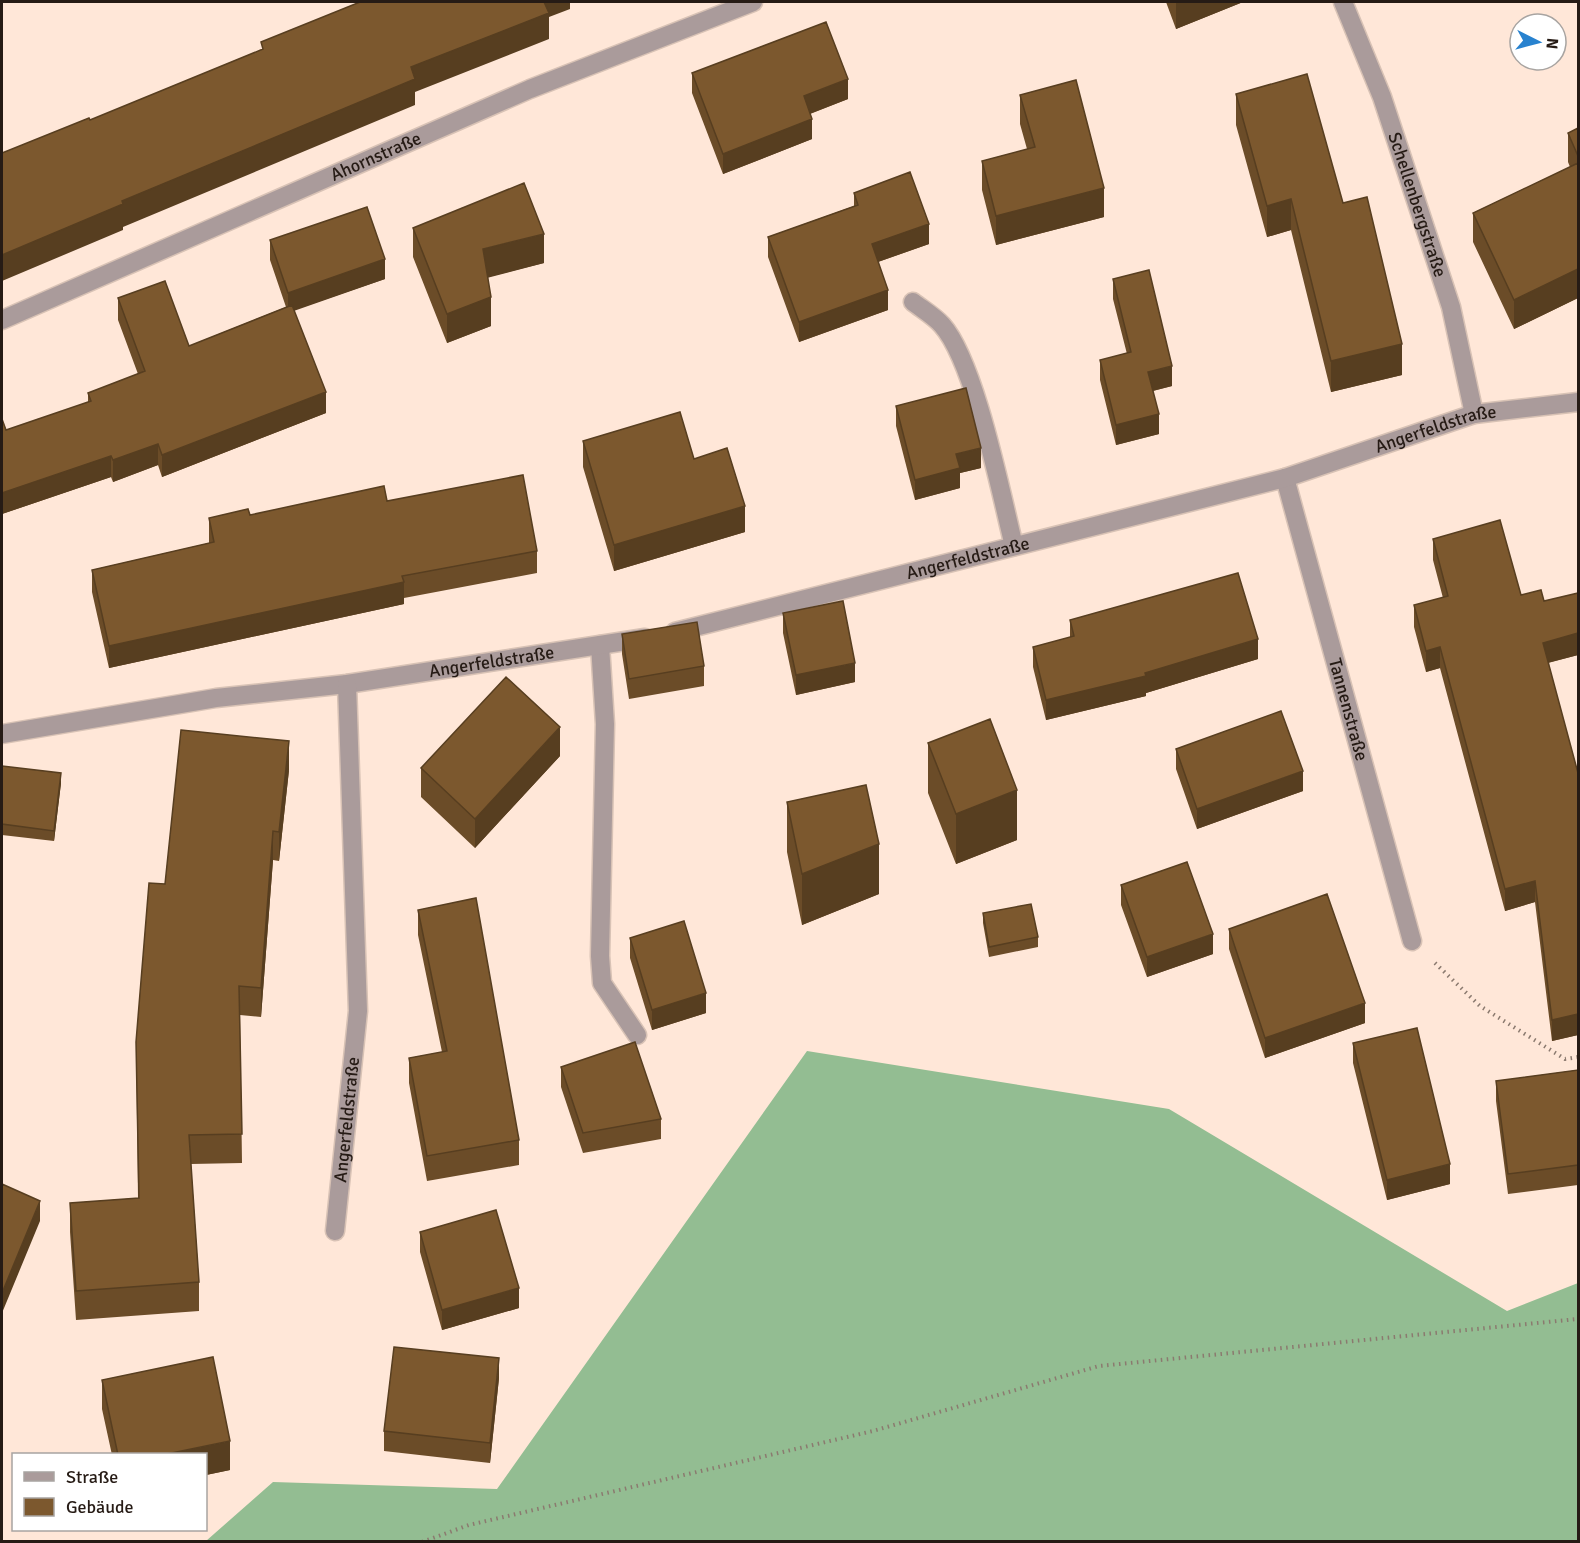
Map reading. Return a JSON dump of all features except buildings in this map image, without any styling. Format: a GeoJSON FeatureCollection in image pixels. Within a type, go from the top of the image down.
{"type":"FeatureCollection","features":[{"type":"Feature","properties":{"kind":"street","name":"Ahornstraße"},"geometry":{"type":"LineString","coordinates":[[2,320],[530,89],[753,2]]}},
{"type":"Feature","properties":{"kind":"street","name":"Schellenbergstraße"},"geometry":{"type":"LineString","coordinates":[[1343,2],[1382,97],[1451,307],[1474,414]]}},
{"type":"Feature","properties":{"kind":"street"},"geometry":{"type":"LineString","coordinates":[[913,302],[942,325],[955,345],[989,446],[1014,546]]}},
{"type":"Feature","properties":{"kind":"street","name":"Angerfeldstraße"},"geometry":{"type":"LineString","coordinates":[[2,734],[216,698],[347,684],[668,634],[1285,478],[1474,414],[1578,402]]}},
{"type":"Feature","properties":{"kind":"street","name":"Tannenstraße"},"geometry":{"type":"LineString","coordinates":[[1285,478],[1412,941]]}},
{"type":"Feature","properties":{"kind":"street"},"geometry":{"type":"LineString","coordinates":[[600,645],[605,724],[600,956],[602,983],[637,1035]]}},
{"type":"Feature","properties":{"kind":"street","name":"Angerfeldstraße"},"geometry":{"type":"LineString","coordinates":[[335,1231],[358,1011],[347,684]]}},
{"type":"Feature","properties":{"kind":"path"},"geometry":{"type":"LineString","coordinates":[[1412,941],[1480,1006],[1565,1059],[1578,1057]]}},
{"type":"Feature","properties":{"kind":"path"},"geometry":{"type":"LineString","coordinates":[[422,1542],[469,1525],[873,1431],[1099,1366],[1578,1319]]}},
{"type":"Feature","properties":{"kind":"green space"},"geometry":{"type":"Polygon","coordinates":[[[807,1051],[1169,1109],[1507,1311],[1578,1283],[1578,1541],[206,1541],[273,1482],[497,1489],[807,1051]]]}}]}
